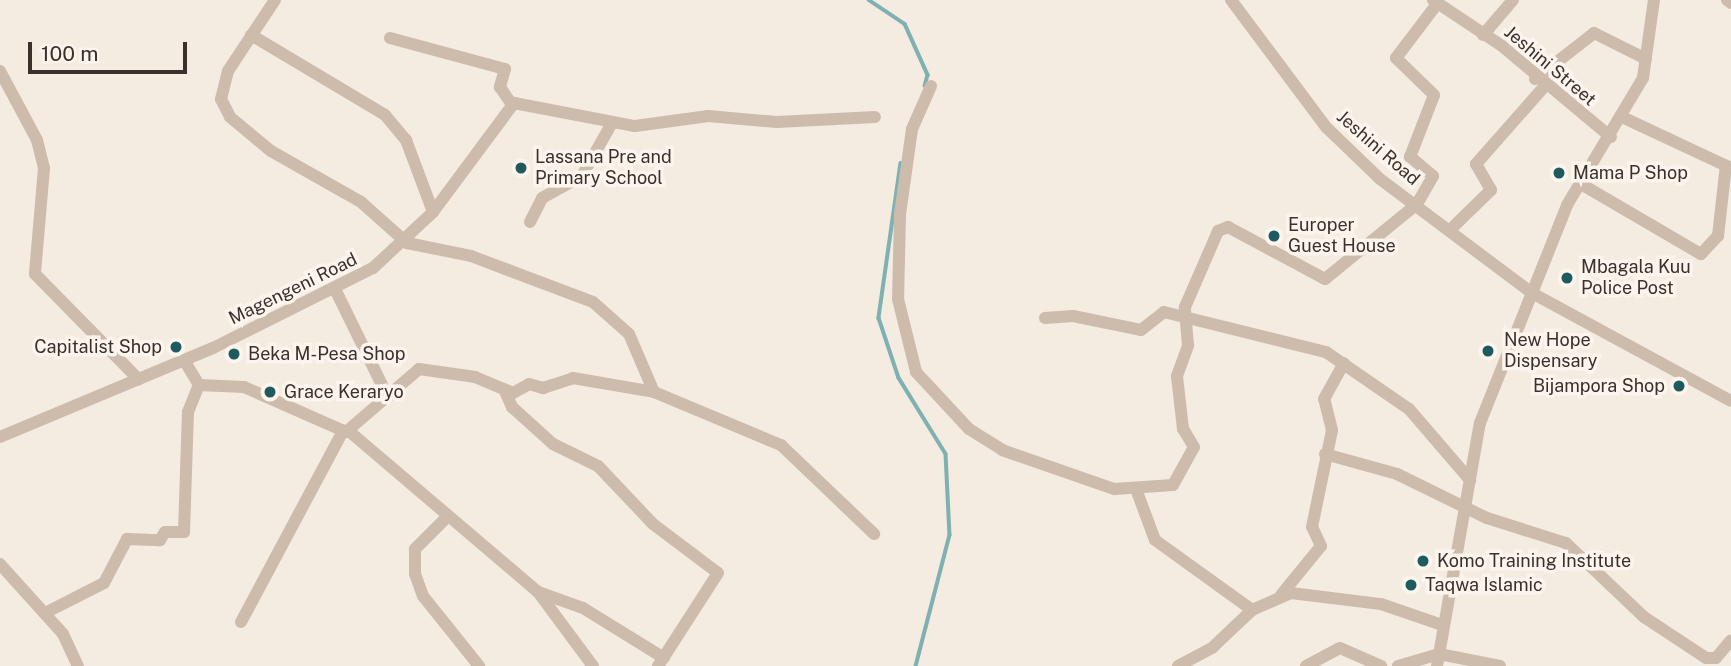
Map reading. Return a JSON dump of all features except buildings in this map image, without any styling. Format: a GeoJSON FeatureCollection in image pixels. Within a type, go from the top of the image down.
{"type":"FeatureCollection","features":[{"type":"Feature","properties":{"kind":"street"},"geometry":{"type":"LineString","coordinates":[[275,0],[228,71],[220,99],[230,117],[271,151],[361,202],[407,243],[471,256],[576,291],[629,334],[653,392]]}},
{"type":"Feature","properties":{"kind":"street","name":"Jeshini Road"},"geometry":{"type":"LineString","coordinates":[[1231,0],[1325,127],[1417,204],[1532,293],[1731,401]]}},
{"type":"Feature","properties":{"kind":"street"},"geometry":{"type":"LineString","coordinates":[[1483,35],[1513,0]]}},
{"type":"Feature","properties":{"kind":"street"},"geometry":{"type":"LineString","coordinates":[[1438,660],[1442,625],[1480,423],[1532,293],[1581,184],[1622,117],[1646,59],[1654,0]]}},
{"type":"Feature","properties":{"kind":"street"},"geometry":{"type":"LineString","coordinates":[[931,86],[912,129],[900,214],[898,299],[914,368],[969,429],[1002,450],[1096,483],[1136,489],[1177,482],[1194,447],[1183,429],[1177,376],[1188,345],[1184,318],[1222,228],[1325,279],[1417,204],[1433,176],[1410,157],[1434,95],[1396,58],[1435,2]]}},
{"type":"Feature","properties":{"kind":"street","name":"Jeshini Street"},"geometry":{"type":"LineString","coordinates":[[1435,2],[1483,35],[1611,138]]}},
{"type":"Feature","properties":{"kind":"street"},"geometry":{"type":"LineString","coordinates":[[1451,229],[1491,190],[1476,164],[1540,83],[1594,33],[1646,59]]}},
{"type":"Feature","properties":{"kind":"street"},"geometry":{"type":"LineString","coordinates":[[251,35],[386,115],[406,141],[433,212]]}},
{"type":"Feature","properties":{"kind":"street"},"geometry":{"type":"LineString","coordinates":[[390,38],[505,69],[500,87],[512,105],[612,122],[875,117]]}},
{"type":"Feature","properties":{"kind":"street"},"geometry":{"type":"LineString","coordinates":[[0,71],[37,140],[44,168],[35,274],[139,380]]}},
{"type":"Feature","properties":{"kind":"street","name":"Magengeni Road"},"geometry":{"type":"LineString","coordinates":[[0,437],[139,380],[335,289],[407,243],[512,105]]}},
{"type":"Feature","properties":{"kind":"street"},"geometry":{"type":"LineString","coordinates":[[1581,184],[1701,254],[1718,236],[1728,167],[1622,117]]}},
{"type":"Feature","properties":{"kind":"street"},"geometry":{"type":"LineString","coordinates":[[530,222],[542,198],[582,176],[612,122]]}},
{"type":"Feature","properties":{"kind":"street"},"geometry":{"type":"LineString","coordinates":[[335,289],[388,397]]}},
{"type":"Feature","properties":{"kind":"street"},"geometry":{"type":"LineString","coordinates":[[1045,318],[1073,316],[1141,330],[1162,313],[1326,352],[1409,409],[1469,480]]}},
{"type":"Feature","properties":{"kind":"street"},"geometry":{"type":"LineString","coordinates":[[46,613],[104,583],[127,539],[160,540],[165,532],[184,532],[184,454],[198,385],[184,360]]}},
{"type":"Feature","properties":{"kind":"street"},"geometry":{"type":"LineString","coordinates":[[1178,666],[1213,647],[1252,610],[1282,595],[1321,546],[1312,527],[1332,430],[1325,398],[1344,363]]}},
{"type":"Feature","properties":{"kind":"street"},"geometry":{"type":"LineString","coordinates":[[241,622],[346,431],[419,369],[513,393],[529,384],[543,388],[573,378],[653,392],[780,445],[874,534]]}},
{"type":"Feature","properties":{"kind":"street"},"geometry":{"type":"LineString","coordinates":[[198,385],[244,387],[346,431],[538,592],[593,666]]}},
{"type":"Feature","properties":{"kind":"street"},"geometry":{"type":"LineString","coordinates":[[505,389],[512,407],[553,444],[598,466],[653,524],[718,572],[661,662],[583,608],[538,592]]}},
{"type":"Feature","properties":{"kind":"street"},"geometry":{"type":"LineString","coordinates":[[1325,454],[1397,474],[1465,509],[1566,543],[1644,617],[1706,658],[1716,659],[1731,639]]}},
{"type":"Feature","properties":{"kind":"street"},"geometry":{"type":"LineString","coordinates":[[1136,489],[1155,540],[1252,610]]}},
{"type":"Feature","properties":{"kind":"street"},"geometry":{"type":"LineString","coordinates":[[447,516],[415,549],[415,574],[423,596],[479,666]]}},
{"type":"Feature","properties":{"kind":"street"},"geometry":{"type":"LineString","coordinates":[[0,564],[46,613],[78,666]]}},
{"type":"Feature","properties":{"kind":"street"},"geometry":{"type":"LineString","coordinates":[[1282,595],[1356,600],[1442,625]]}},
{"type":"Feature","properties":{"kind":"street"},"geometry":{"type":"LineString","coordinates":[[1306,666],[1340,648],[1381,666]]}},
{"type":"Feature","properties":{"kind":"street"},"geometry":{"type":"LineString","coordinates":[[1398,666],[1438,660],[1500,666]]}},
{"type":"Feature","properties":{"kind":"waterway"},"geometry":{"type":"LineString","coordinates":[[869,0],[905,24],[928,75],[925,86]]}},
{"type":"Feature","properties":{"kind":"waterway"},"geometry":{"type":"LineString","coordinates":[[901,163],[879,318],[899,378],[946,454],[950,535],[916,666]]}},
{"type":"Feature","properties":{"kind":"place","name":"Lassana Pre and Primary School"},"geometry":{"type":"Point","coordinates":[521,168]}},
{"type":"Feature","properties":{"kind":"place","name":"Mama P Shop"},"geometry":{"type":"Point","coordinates":[1559,173]}},
{"type":"Feature","properties":{"kind":"place","name":"Europer Guest House"},"geometry":{"type":"Point","coordinates":[1274,236]}},
{"type":"Feature","properties":{"kind":"place","name":"Mbagala Kuu Police Post"},"geometry":{"type":"Point","coordinates":[1567,278]}},
{"type":"Feature","properties":{"kind":"place","name":"Capitalist Shop"},"geometry":{"type":"Point","coordinates":[176,347]}},
{"type":"Feature","properties":{"kind":"place","name":"New Hope Dispensary"},"geometry":{"type":"Point","coordinates":[1488,351]}},
{"type":"Feature","properties":{"kind":"place","name":"Beka M-Pesa Shop"},"geometry":{"type":"Point","coordinates":[234,354]}},
{"type":"Feature","properties":{"kind":"place","name":"Bijampora Shop"},"geometry":{"type":"Point","coordinates":[1679,386]}},
{"type":"Feature","properties":{"kind":"place","name":"Grace Keraryo"},"geometry":{"type":"Point","coordinates":[270,392]}},
{"type":"Feature","properties":{"kind":"place","name":"Komo Training Institute"},"geometry":{"type":"Point","coordinates":[1423,561]}},
{"type":"Feature","properties":{"kind":"place","name":"Taqwa Islamic"},"geometry":{"type":"Point","coordinates":[1411,585]}}]}
